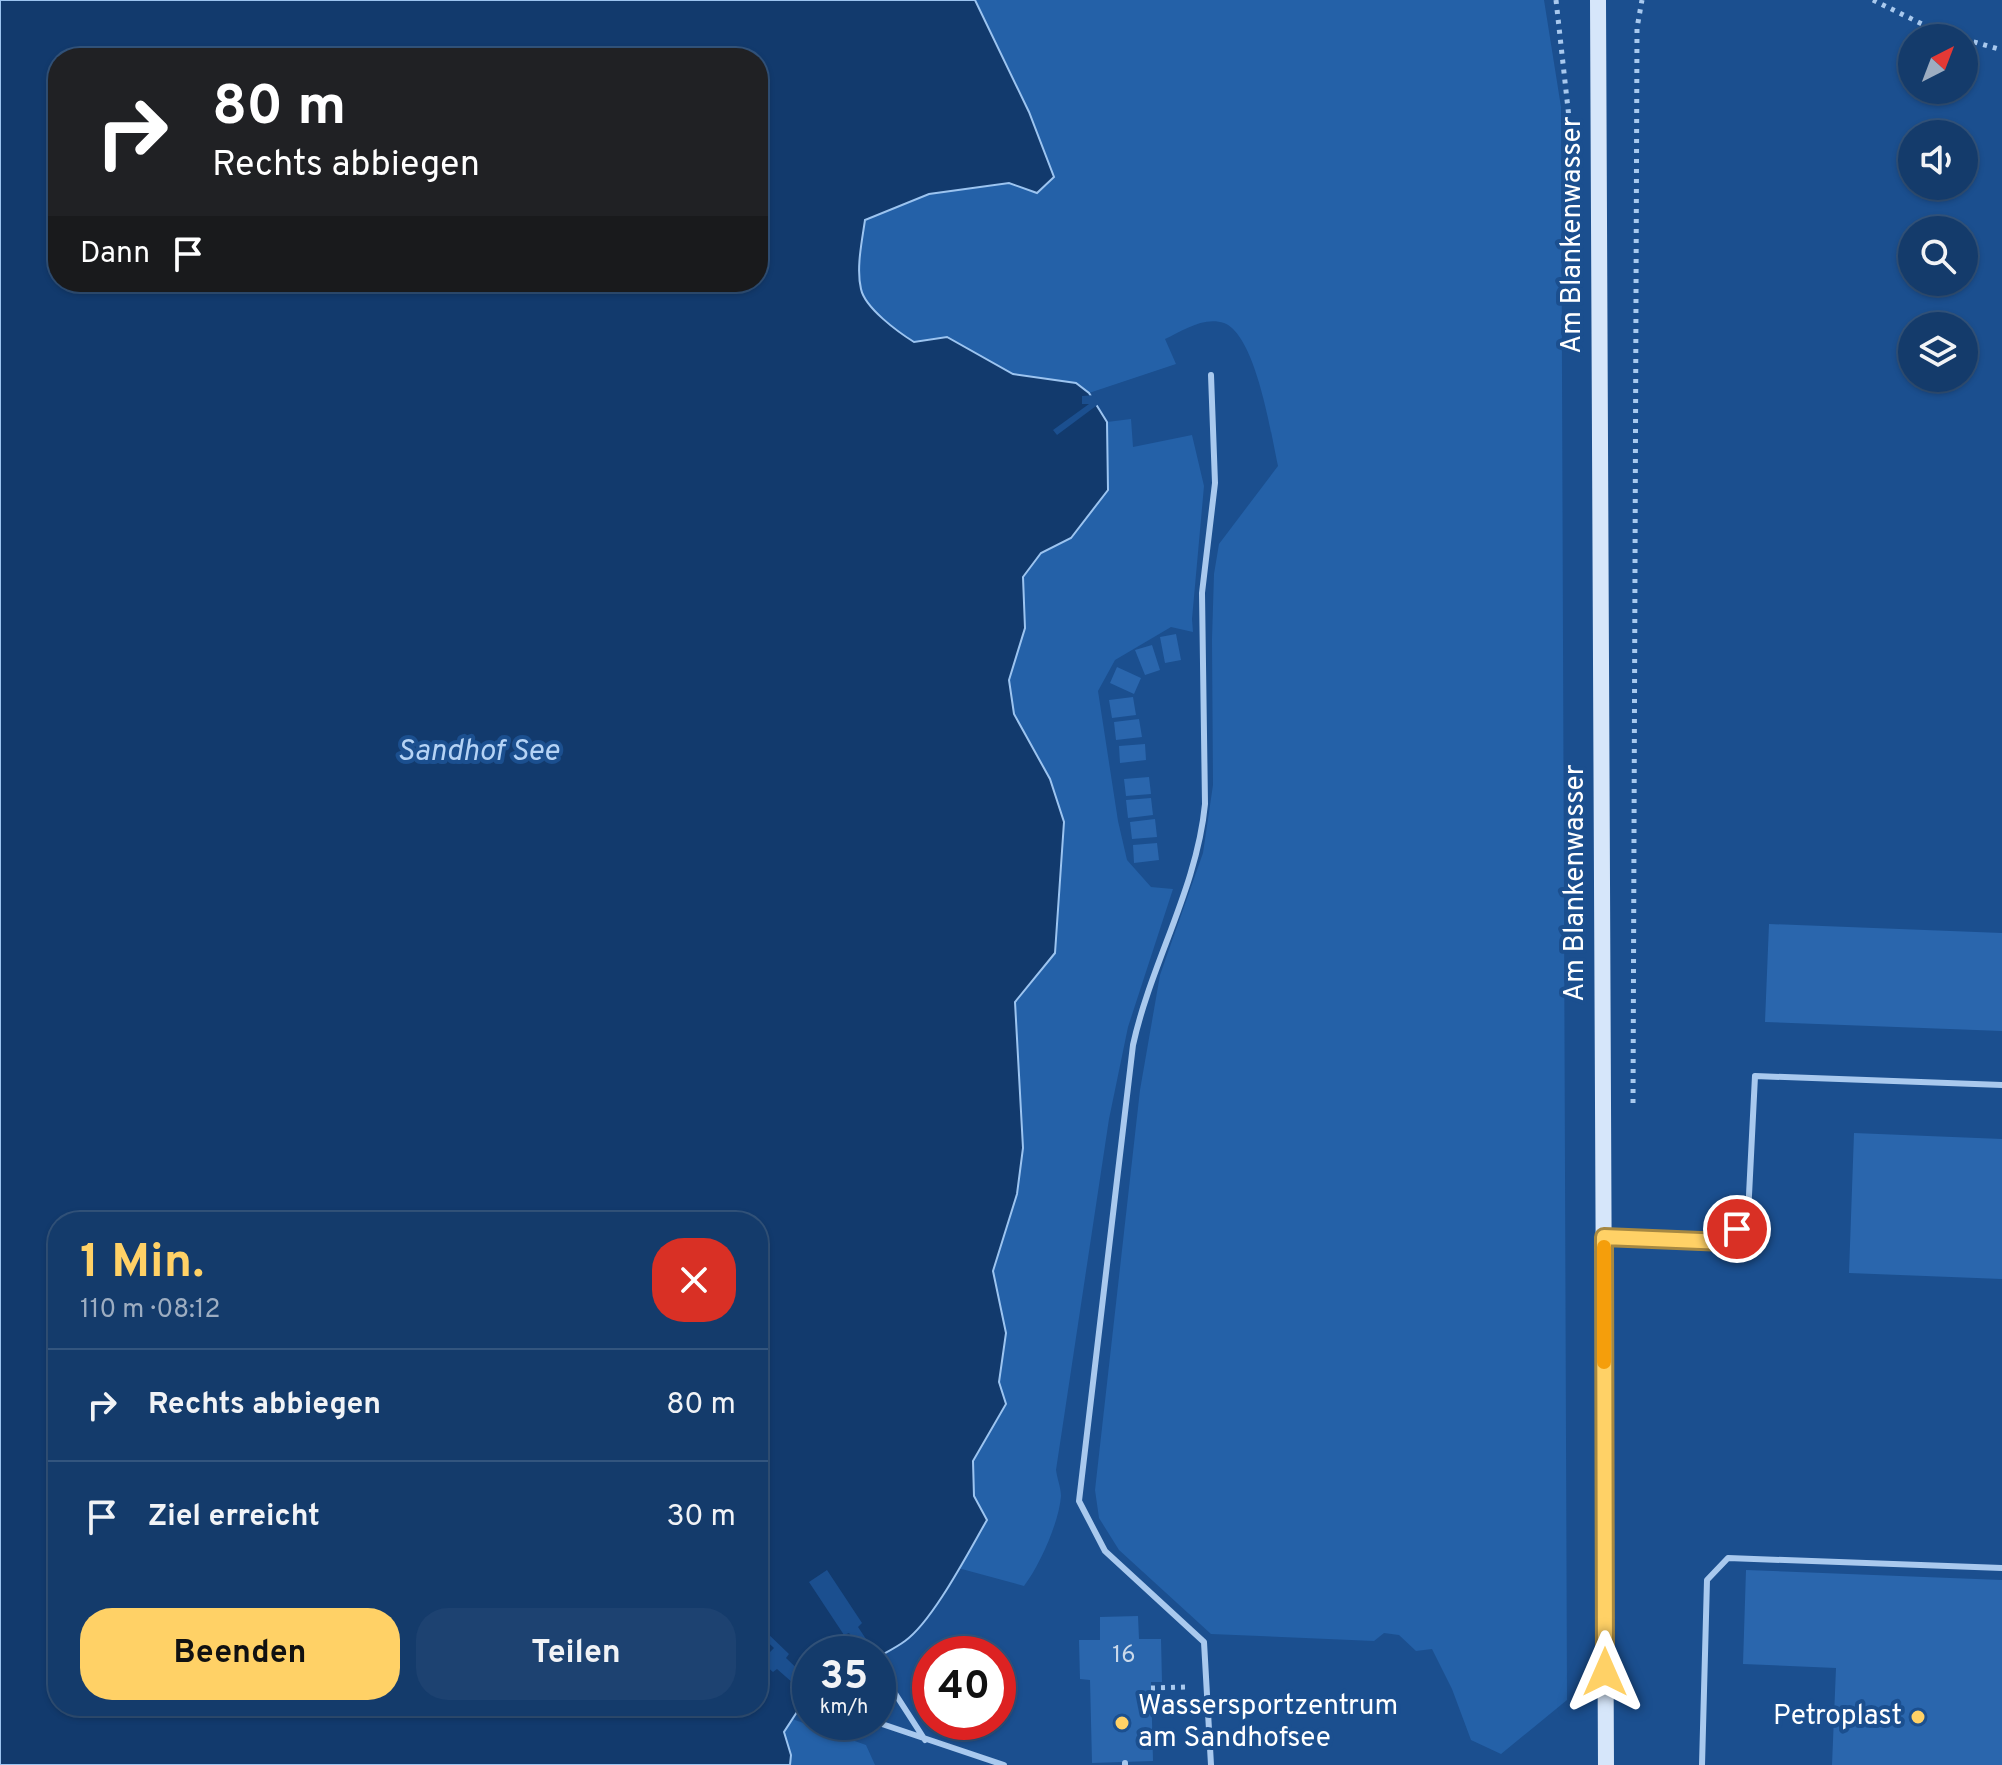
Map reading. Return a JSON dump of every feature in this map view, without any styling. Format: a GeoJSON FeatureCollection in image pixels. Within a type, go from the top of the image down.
{"type":"FeatureCollection","features":[{"type":"Feature","properties":{"kind":"street","name":"Am Blankenwasser"},"geometry":{"type":"LineString","coordinates":[[1598,0],[1606,1765]]}},
{"type":"Feature","properties":{"kind":"lane"},"geometry":{"type":"LineString","coordinates":[[1211,375],[1215,483],[1202,593],[1205,804],[1202,832],[1196,858],[1141,1007],[1133,1045],[1079,1501],[1105,1551],[1204,1642],[1211,1765]]}},
{"type":"Feature","properties":{"kind":"lane"},"geometry":{"type":"LineString","coordinates":[[1604,1237],[1725,1242],[1748,1215],[1755,1076],[2002,1085]]}},
{"type":"Feature","properties":{"kind":"lane"},"geometry":{"type":"LineString","coordinates":[[1702,1765],[1707,1580],[1728,1558],[2002,1568]]}},
{"type":"Feature","properties":{"kind":"lane"},"geometry":{"type":"LineString","coordinates":[[896,1695],[912,1720]]}},
{"type":"Feature","properties":{"kind":"lane"},"geometry":{"type":"LineString","coordinates":[[925,1740],[1004,1765]]}},
{"type":"Feature","properties":{"kind":"path"},"geometry":{"type":"LineString","coordinates":[[1633,1110],[1637,28],[1642,0]]}},
{"type":"Feature","properties":{"kind":"path"},"geometry":{"type":"LineString","coordinates":[[1873,0],[1922,24]]}},
{"type":"Feature","properties":{"kind":"path"},"geometry":{"type":"LineString","coordinates":[[1978,43],[2002,50]]}},
{"type":"Feature","properties":{"kind":"path"},"geometry":{"type":"LineString","coordinates":[[1151,1688],[1177,1687]]}},
{"type":"Feature","properties":{"kind":"shaded area"},"geometry":{"type":"Polygon","coordinates":[[[975,0],[1544,0],[1561,107],[1567,1700],[1501,1754],[1471,1740],[1452,1689],[1432,1649],[1416,1651],[1399,1635],[1384,1633],[1374,1641],[1211,1634],[1119,1550],[1099,1518],[1095,1490],[1140,1090],[1160,975],[1203,853],[1213,785],[1212,639],[1214,574],[1219,544],[1278,466],[1253,365],[1235,331],[1224,323],[1201,323],[1165,339],[1176,364],[1089,393],[1076,383],[1013,374],[947,337],[914,342],[883,319],[864,297],[859,273],[865,220],[929,194],[1009,183],[1037,193],[1029,112],[975,0]]]}},
{"type":"Feature","properties":{"kind":"shaded area"},"geometry":{"type":"Polygon","coordinates":[[[1131,419],[1133,447],[1192,435],[1204,486],[1193,632],[1171,627],[1115,660],[1098,691],[1127,860],[1151,887],[1173,889],[1128,1027],[1109,1119],[1056,1470],[1061,1493],[1057,1518],[1048,1543],[1024,1586],[958,1568],[987,1520],[974,1496],[973,1460],[1006,1404],[999,1382],[1006,1333],[993,1271],[1017,1194],[1023,1148],[1015,1002],[1055,953],[1050,779],[1014,714],[1009,680],[1025,629],[1023,577],[1041,553],[1071,538],[1108,490],[1107,422],[1131,419]]]}},
{"type":"Feature","properties":{"kind":"shaded area"},"geometry":{"type":"Polygon","coordinates":[[[792,1719],[792,1740],[852,1740],[866,1745],[875,1765],[790,1765],[791,1755],[784,1732],[792,1719]]]}},
{"type":"Feature","properties":{"kind":"water","name":"Sandhof See"},"geometry":{"type":"Polygon","coordinates":[[[0,0],[975,0],[1029,112],[1054,177],[1037,193],[1009,183],[929,194],[865,220],[859,263],[861,289],[869,304],[891,326],[914,342],[947,337],[1013,374],[1076,383],[1089,393],[1107,422],[1108,490],[1071,538],[1041,553],[1023,577],[1025,628],[1009,680],[1014,714],[1050,779],[1064,822],[1055,953],[1015,1002],[1023,1148],[1017,1194],[993,1271],[1006,1333],[999,1382],[1006,1404],[973,1461],[974,1496],[987,1520],[939,1602],[916,1631],[896,1646],[896,1636],[792,1636],[792,1720],[784,1732],[791,1755],[790,1765],[0,1765],[0,0]]]}},
{"type":"Feature","properties":{"kind":"pier"},"geometry":{"type":"Polygon","coordinates":[[[1095,395],[1100,403],[1057,435],[1053,430],[1089,404],[1082,404],[1082,396],[1095,395]]]}},
{"type":"Feature","properties":{"kind":"pier"},"geometry":{"type":"Polygon","coordinates":[[[827,1570],[862,1623],[858,1627],[864,1636],[844,1635],[809,1582],[827,1570]]]}},
{"type":"Feature","properties":{"kind":"pier"},"geometry":{"type":"Polygon","coordinates":[[[768,1634],[789,1654],[786,1658],[792,1664],[792,1682],[777,1669],[773,1672],[768,1668],[768,1654],[774,1648],[768,1642],[768,1634]]]}},
{"type":"Feature","properties":{"kind":"building"},"geometry":{"type":"Polygon","coordinates":[[[1176,634],[1181,660],[1165,663],[1160,637],[1176,634]]]}},
{"type":"Feature","properties":{"kind":"building"},"geometry":{"type":"Polygon","coordinates":[[[1152,645],[1160,670],[1145,675],[1135,650],[1152,645]]]}},
{"type":"Feature","properties":{"kind":"building"},"geometry":{"type":"Polygon","coordinates":[[[1117,667],[1141,678],[1134,694],[1110,683],[1117,667]]]}},
{"type":"Feature","properties":{"kind":"building"},"geometry":{"type":"Polygon","coordinates":[[[1133,697],[1136,715],[1112,718],[1109,700],[1133,697]]]}},
{"type":"Feature","properties":{"kind":"building"},"geometry":{"type":"Polygon","coordinates":[[[1139,719],[1142,737],[1116,740],[1114,722],[1139,719]]]}},
{"type":"Feature","properties":{"kind":"building"},"geometry":{"type":"Polygon","coordinates":[[[1145,744],[1146,760],[1120,763],[1119,746],[1145,744]]]}},
{"type":"Feature","properties":{"kind":"building"},"geometry":{"type":"Polygon","coordinates":[[[1149,777],[1151,794],[1126,796],[1124,779],[1149,777]]]}},
{"type":"Feature","properties":{"kind":"building"},"geometry":{"type":"Polygon","coordinates":[[[1151,798],[1153,815],[1128,818],[1126,800],[1151,798]]]}},
{"type":"Feature","properties":{"kind":"building"},"geometry":{"type":"Polygon","coordinates":[[[1155,819],[1157,837],[1132,839],[1130,822],[1155,819]]]}},
{"type":"Feature","properties":{"kind":"building"},"geometry":{"type":"Polygon","coordinates":[[[1157,843],[1159,860],[1134,863],[1133,845],[1157,843]]]}},
{"type":"Feature","properties":{"kind":"building"},"geometry":{"type":"Polygon","coordinates":[[[1769,924],[2002,933],[2002,1031],[1765,1022],[1769,924]]]}},
{"type":"Feature","properties":{"kind":"building"},"geometry":{"type":"Polygon","coordinates":[[[1854,1133],[2002,1139],[2002,1279],[1849,1273],[1854,1133]]]}},
{"type":"Feature","properties":{"kind":"building","name":"Petroplast"},"geometry":{"type":"Polygon","coordinates":[[[1746,1570],[2002,1580],[2002,1765],[1832,1765],[1836,1668],[1743,1664],[1746,1570]]]}},
{"type":"Feature","properties":{"kind":"building","name":"Wassersportzentrum am Sandhofsee"},"geometry":{"type":"Polygon","coordinates":[[[1138,1616],[1139,1639],[1161,1639],[1162,1682],[1151,1682],[1153,1761],[1092,1763],[1090,1680],[1080,1679],[1079,1640],[1100,1640],[1100,1617],[1138,1616]]]}},
{"type":"Feature","properties":{"kind":"slow traffic"},"geometry":{"type":"LineString","coordinates":[[1604,1247],[1604,1362]]}},
{"type":"Feature","properties":{"kind":"place","name":"Petroplast"},"geometry":{"type":"Point","coordinates":[1918,1717]}},
{"type":"Feature","properties":{"kind":"place","name":"Wassersportzentrum am Sandhofsee"},"geometry":{"type":"Point","coordinates":[1122,1723]}},
{"type":"Feature","properties":{"kind":"route"},"geometry":{"type":"LineString","coordinates":[[1605,1672],[1604,1237],[1725,1242],[1737,1229]]}}]}
